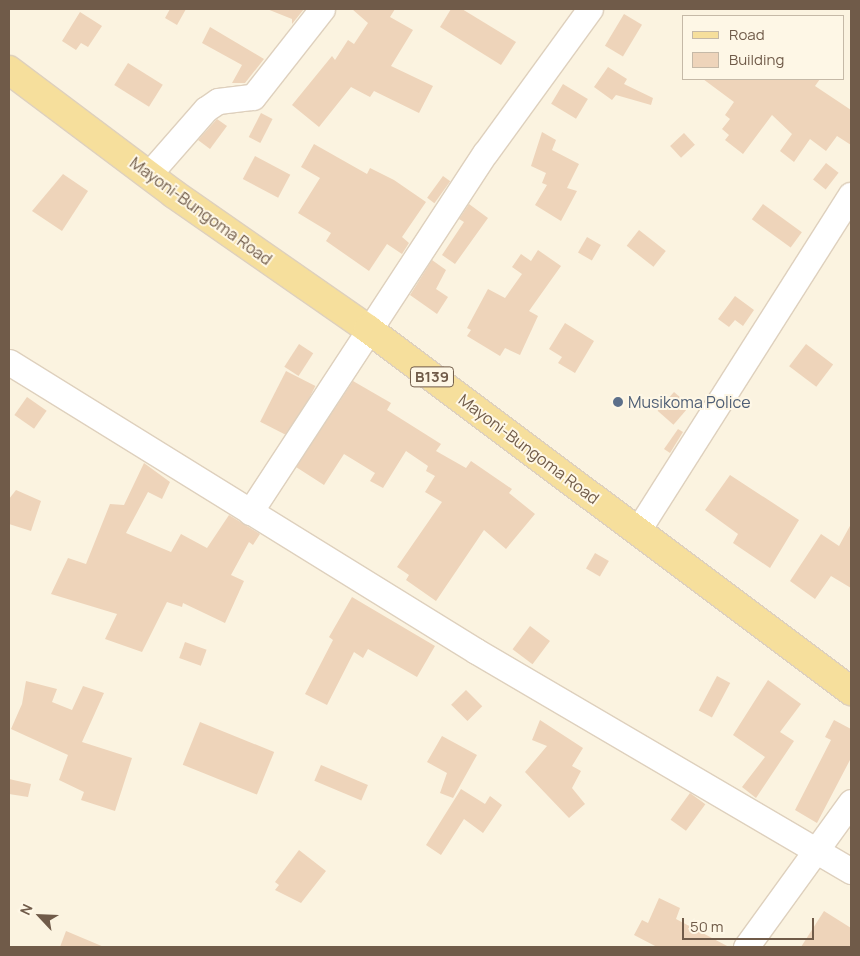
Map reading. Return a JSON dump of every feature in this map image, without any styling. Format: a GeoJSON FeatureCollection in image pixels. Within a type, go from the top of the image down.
{"type":"FeatureCollection","features":[{"type":"Feature","properties":{"kind":"main road","name":"Mayoni-Bungoma Road"},"geometry":{"type":"LineString","coordinates":[[9,70],[149,174],[368,329],[851,691]]}},
{"type":"Feature","properties":{"kind":"street"},"geometry":{"type":"LineString","coordinates":[[149,174],[206,108],[218,101],[253,97],[322,9]]}},
{"type":"Feature","properties":{"kind":"street"},"geometry":{"type":"LineString","coordinates":[[250,512],[368,329],[486,152],[590,9]]}},
{"type":"Feature","properties":{"kind":"street"},"geometry":{"type":"LineString","coordinates":[[638,530],[851,195]]}},
{"type":"Feature","properties":{"kind":"street"},"geometry":{"type":"LineString","coordinates":[[13,372],[851,871]]}},
{"type":"Feature","properties":{"kind":"street"},"geometry":{"type":"LineString","coordinates":[[746,947],[851,802]]}},
{"type":"Feature","properties":{"kind":"building"},"geometry":{"type":"Polygon","coordinates":[[[170,9],[186,9],[177,25],[165,18],[170,9]]]}},
{"type":"Feature","properties":{"kind":"building"},"geometry":{"type":"Polygon","coordinates":[[[267,9],[304,9],[292,24],[292,19],[267,9]]]}},
{"type":"Feature","properties":{"kind":"building"},"geometry":{"type":"Polygon","coordinates":[[[352,9],[395,9],[390,17],[413,30],[391,66],[433,86],[419,113],[374,91],[370,97],[351,87],[319,127],[292,105],[332,56],[335,60],[348,40],[354,44],[368,23],[352,9]]]}},
{"type":"Feature","properties":{"kind":"building"},"geometry":{"type":"Polygon","coordinates":[[[451,9],[462,9],[516,42],[501,65],[440,27],[451,9]]]}},
{"type":"Feature","properties":{"kind":"building"},"geometry":{"type":"Polygon","coordinates":[[[80,12],[102,26],[88,47],[81,43],[76,50],[62,41],[80,12]]]}},
{"type":"Feature","properties":{"kind":"building"},"geometry":{"type":"Polygon","coordinates":[[[624,14],[642,25],[623,57],[605,46],[624,14]]]}},
{"type":"Feature","properties":{"kind":"building"},"geometry":{"type":"Polygon","coordinates":[[[210,27],[264,59],[245,83],[232,83],[242,65],[202,43],[210,27]]]}},
{"type":"Feature","properties":{"kind":"building"},"geometry":{"type":"Polygon","coordinates":[[[128,63],[163,85],[149,107],[114,85],[128,63]]]}},
{"type":"Feature","properties":{"kind":"building"},"geometry":{"type":"Polygon","coordinates":[[[608,67],[627,79],[624,84],[653,98],[651,105],[616,95],[612,100],[594,87],[608,67]]]}},
{"type":"Feature","properties":{"kind":"building"},"geometry":{"type":"Polygon","coordinates":[[[704,80],[819,80],[815,86],[851,110],[851,145],[837,136],[826,151],[810,139],[794,162],[780,151],[792,134],[772,115],[743,154],[725,140],[729,135],[722,129],[730,119],[725,115],[734,102],[704,80]]]}},
{"type":"Feature","properties":{"kind":"building"},"geometry":{"type":"Polygon","coordinates":[[[563,84],[588,99],[576,119],[551,104],[563,84]]]}},
{"type":"Feature","properties":{"kind":"building"},"geometry":{"type":"Polygon","coordinates":[[[261,113],[273,119],[260,143],[249,137],[261,113]]]}},
{"type":"Feature","properties":{"kind":"building"},"geometry":{"type":"Polygon","coordinates":[[[217,119],[227,126],[210,149],[198,140],[217,119]]]}},
{"type":"Feature","properties":{"kind":"building"},"geometry":{"type":"Polygon","coordinates":[[[542,132],[556,140],[552,150],[579,164],[567,188],[577,191],[561,221],[535,205],[547,185],[542,183],[546,173],[531,166],[542,132]]]}},
{"type":"Feature","properties":{"kind":"building"},"geometry":{"type":"Polygon","coordinates":[[[684,133],[695,145],[681,158],[670,146],[684,133]]]}},
{"type":"Feature","properties":{"kind":"building"},"geometry":{"type":"Polygon","coordinates":[[[314,144],[367,174],[370,168],[394,180],[426,202],[402,237],[409,243],[402,254],[387,244],[369,271],[326,241],[331,233],[298,213],[320,178],[301,167],[314,144]]]}},
{"type":"Feature","properties":{"kind":"building"},"geometry":{"type":"Polygon","coordinates":[[[255,156],[290,175],[278,198],[243,179],[255,156]]]}},
{"type":"Feature","properties":{"kind":"building"},"geometry":{"type":"Polygon","coordinates":[[[826,163],[839,173],[826,189],[813,180],[826,163]]]}},
{"type":"Feature","properties":{"kind":"building"},"geometry":{"type":"Polygon","coordinates":[[[63,174],[88,191],[62,231],[32,211],[63,174]]]}},
{"type":"Feature","properties":{"kind":"building"},"geometry":{"type":"Polygon","coordinates":[[[443,176],[450,181],[434,203],[427,198],[443,176]]]}},
{"type":"Feature","properties":{"kind":"building"},"geometry":{"type":"Polygon","coordinates":[[[469,204],[488,218],[455,264],[442,255],[464,222],[459,219],[469,204]]]}},
{"type":"Feature","properties":{"kind":"building"},"geometry":{"type":"Polygon","coordinates":[[[763,204],[802,232],[791,248],[752,219],[763,204]]]}},
{"type":"Feature","properties":{"kind":"building"},"geometry":{"type":"Polygon","coordinates":[[[639,230],[666,251],[653,267],[627,246],[639,230]]]}},
{"type":"Feature","properties":{"kind":"building"},"geometry":{"type":"Polygon","coordinates":[[[587,237],[601,245],[592,261],[578,253],[587,237]]]}},
{"type":"Feature","properties":{"kind":"building"},"geometry":{"type":"Polygon","coordinates":[[[538,250],[561,266],[529,311],[538,316],[520,355],[505,348],[500,356],[467,336],[471,330],[467,328],[488,289],[505,298],[522,274],[512,267],[521,254],[531,261],[538,250]]]}},
{"type":"Feature","properties":{"kind":"building"},"geometry":{"type":"Polygon","coordinates":[[[432,260],[446,270],[436,289],[448,297],[437,314],[410,295],[432,260]]]}},
{"type":"Feature","properties":{"kind":"building"},"geometry":{"type":"Polygon","coordinates":[[[735,296],[754,310],[743,326],[735,320],[729,327],[718,319],[735,296]]]}},
{"type":"Feature","properties":{"kind":"building"},"geometry":{"type":"Polygon","coordinates":[[[565,323],[594,341],[575,373],[558,363],[562,357],[549,349],[565,323]]]}},
{"type":"Feature","properties":{"kind":"building"},"geometry":{"type":"Polygon","coordinates":[[[299,344],[313,353],[299,376],[284,367],[299,344]]]}},
{"type":"Feature","properties":{"kind":"building"},"geometry":{"type":"Polygon","coordinates":[[[806,344],[833,364],[816,387],[789,366],[806,344]]]}},
{"type":"Feature","properties":{"kind":"building"},"geometry":{"type":"Polygon","coordinates":[[[286,371],[315,386],[290,437],[260,422],[286,371]]]}},
{"type":"Feature","properties":{"kind":"building"},"geometry":{"type":"Polygon","coordinates":[[[353,381],[391,403],[387,410],[441,444],[436,451],[466,468],[471,461],[512,489],[509,493],[535,514],[506,549],[484,530],[436,601],[406,580],[409,575],[397,567],[442,502],[425,492],[435,476],[426,471],[428,466],[406,451],[383,488],[370,481],[375,473],[344,454],[324,485],[296,467],[353,381]]]}},
{"type":"Feature","properties":{"kind":"building"},"geometry":{"type":"Polygon","coordinates":[[[674,392],[690,406],[673,425],[658,411],[674,392]]]}},
{"type":"Feature","properties":{"kind":"building"},"geometry":{"type":"Polygon","coordinates":[[[27,397],[47,411],[34,429],[14,415],[27,397]]]}},
{"type":"Feature","properties":{"kind":"building"},"geometry":{"type":"Polygon","coordinates":[[[678,429],[683,432],[670,453],[664,449],[678,429]]]}},
{"type":"Feature","properties":{"kind":"building"},"geometry":{"type":"Polygon","coordinates":[[[144,463],[170,482],[162,499],[148,492],[126,533],[171,552],[181,534],[207,548],[229,515],[260,534],[253,545],[249,542],[231,575],[244,581],[225,623],[183,603],[182,607],[167,602],[142,652],[105,639],[117,614],[51,594],[68,558],[86,564],[110,504],[124,505],[144,463]]]}},
{"type":"Feature","properties":{"kind":"building"},"geometry":{"type":"Polygon","coordinates":[[[730,475],[799,520],[770,568],[733,543],[738,534],[705,510],[730,475]]]}},
{"type":"Feature","properties":{"kind":"building"},"geometry":{"type":"Polygon","coordinates":[[[16,490],[41,501],[31,531],[9,524],[9,499],[16,490]]]}},
{"type":"Feature","properties":{"kind":"building"},"geometry":{"type":"Polygon","coordinates":[[[851,524],[851,588],[831,576],[815,599],[790,581],[821,534],[839,546],[851,524]]]}},
{"type":"Feature","properties":{"kind":"building"},"geometry":{"type":"Polygon","coordinates":[[[595,553],[609,561],[600,577],[586,569],[595,553]]]}},
{"type":"Feature","properties":{"kind":"building"},"geometry":{"type":"Polygon","coordinates":[[[352,597],[435,646],[417,677],[368,649],[363,658],[354,652],[327,705],[305,694],[333,640],[329,637],[352,597]]]}},
{"type":"Feature","properties":{"kind":"building"},"geometry":{"type":"Polygon","coordinates":[[[530,626],[550,641],[533,664],[513,649],[530,626]]]}},
{"type":"Feature","properties":{"kind":"building"},"geometry":{"type":"Polygon","coordinates":[[[185,642],[207,650],[201,666],[179,658],[185,642]]]}},
{"type":"Feature","properties":{"kind":"building"},"geometry":{"type":"Polygon","coordinates":[[[717,676],[730,683],[712,717],[699,710],[717,676]]]}},
{"type":"Feature","properties":{"kind":"building"},"geometry":{"type":"Polygon","coordinates":[[[768,680],[801,704],[780,732],[794,741],[756,798],[742,787],[765,757],[733,735],[768,680]]]}},
{"type":"Feature","properties":{"kind":"building"},"geometry":{"type":"Polygon","coordinates":[[[26,681],[57,689],[52,702],[72,710],[83,686],[104,693],[82,742],[132,758],[115,811],[81,800],[84,792],[59,780],[68,755],[11,729],[22,704],[26,681]]]}},
{"type":"Feature","properties":{"kind":"building"},"geometry":{"type":"Polygon","coordinates":[[[466,690],[482,706],[467,721],[451,705],[466,690]]]}},
{"type":"Feature","properties":{"kind":"building"},"geometry":{"type":"Polygon","coordinates":[[[540,720],[583,748],[572,766],[581,771],[572,788],[585,804],[569,818],[525,772],[547,746],[532,740],[540,720]]]}},
{"type":"Feature","properties":{"kind":"building"},"geometry":{"type":"Polygon","coordinates":[[[834,720],[851,729],[851,758],[817,823],[795,810],[831,740],[825,737],[834,720]]]}},
{"type":"Feature","properties":{"kind":"building"},"geometry":{"type":"Polygon","coordinates":[[[200,722],[274,752],[257,795],[183,765],[200,722]]]}},
{"type":"Feature","properties":{"kind":"building"},"geometry":{"type":"Polygon","coordinates":[[[442,736],[477,755],[453,798],[440,793],[447,773],[427,762],[442,736]]]}},
{"type":"Feature","properties":{"kind":"building"},"geometry":{"type":"Polygon","coordinates":[[[321,765],[368,785],[361,801],[314,781],[321,765]]]}},
{"type":"Feature","properties":{"kind":"building"},"geometry":{"type":"Polygon","coordinates":[[[9,779],[31,784],[28,797],[9,794],[9,779]]]}},
{"type":"Feature","properties":{"kind":"building"},"geometry":{"type":"Polygon","coordinates":[[[461,789],[485,804],[490,796],[502,805],[483,833],[464,819],[441,855],[426,845],[461,789]]]}},
{"type":"Feature","properties":{"kind":"building"},"geometry":{"type":"Polygon","coordinates":[[[690,793],[705,804],[686,831],[671,820],[690,793]]]}},
{"type":"Feature","properties":{"kind":"building"},"geometry":{"type":"Polygon","coordinates":[[[299,850],[326,871],[301,903],[275,890],[279,885],[275,882],[299,850]]]}},
{"type":"Feature","properties":{"kind":"building"},"geometry":{"type":"Polygon","coordinates":[[[659,898],[680,908],[676,919],[729,947],[657,947],[634,935],[642,920],[648,923],[659,898]]]}},
{"type":"Feature","properties":{"kind":"building"},"geometry":{"type":"Polygon","coordinates":[[[824,911],[851,928],[851,947],[801,947],[824,911]]]}},
{"type":"Feature","properties":{"kind":"building"},"geometry":{"type":"Polygon","coordinates":[[[66,931],[104,947],[60,947],[66,931]]]}},
{"type":"Feature","properties":{"kind":"place","name":"Musikoma Police"},"geometry":{"type":"Point","coordinates":[618,402]}}]}
